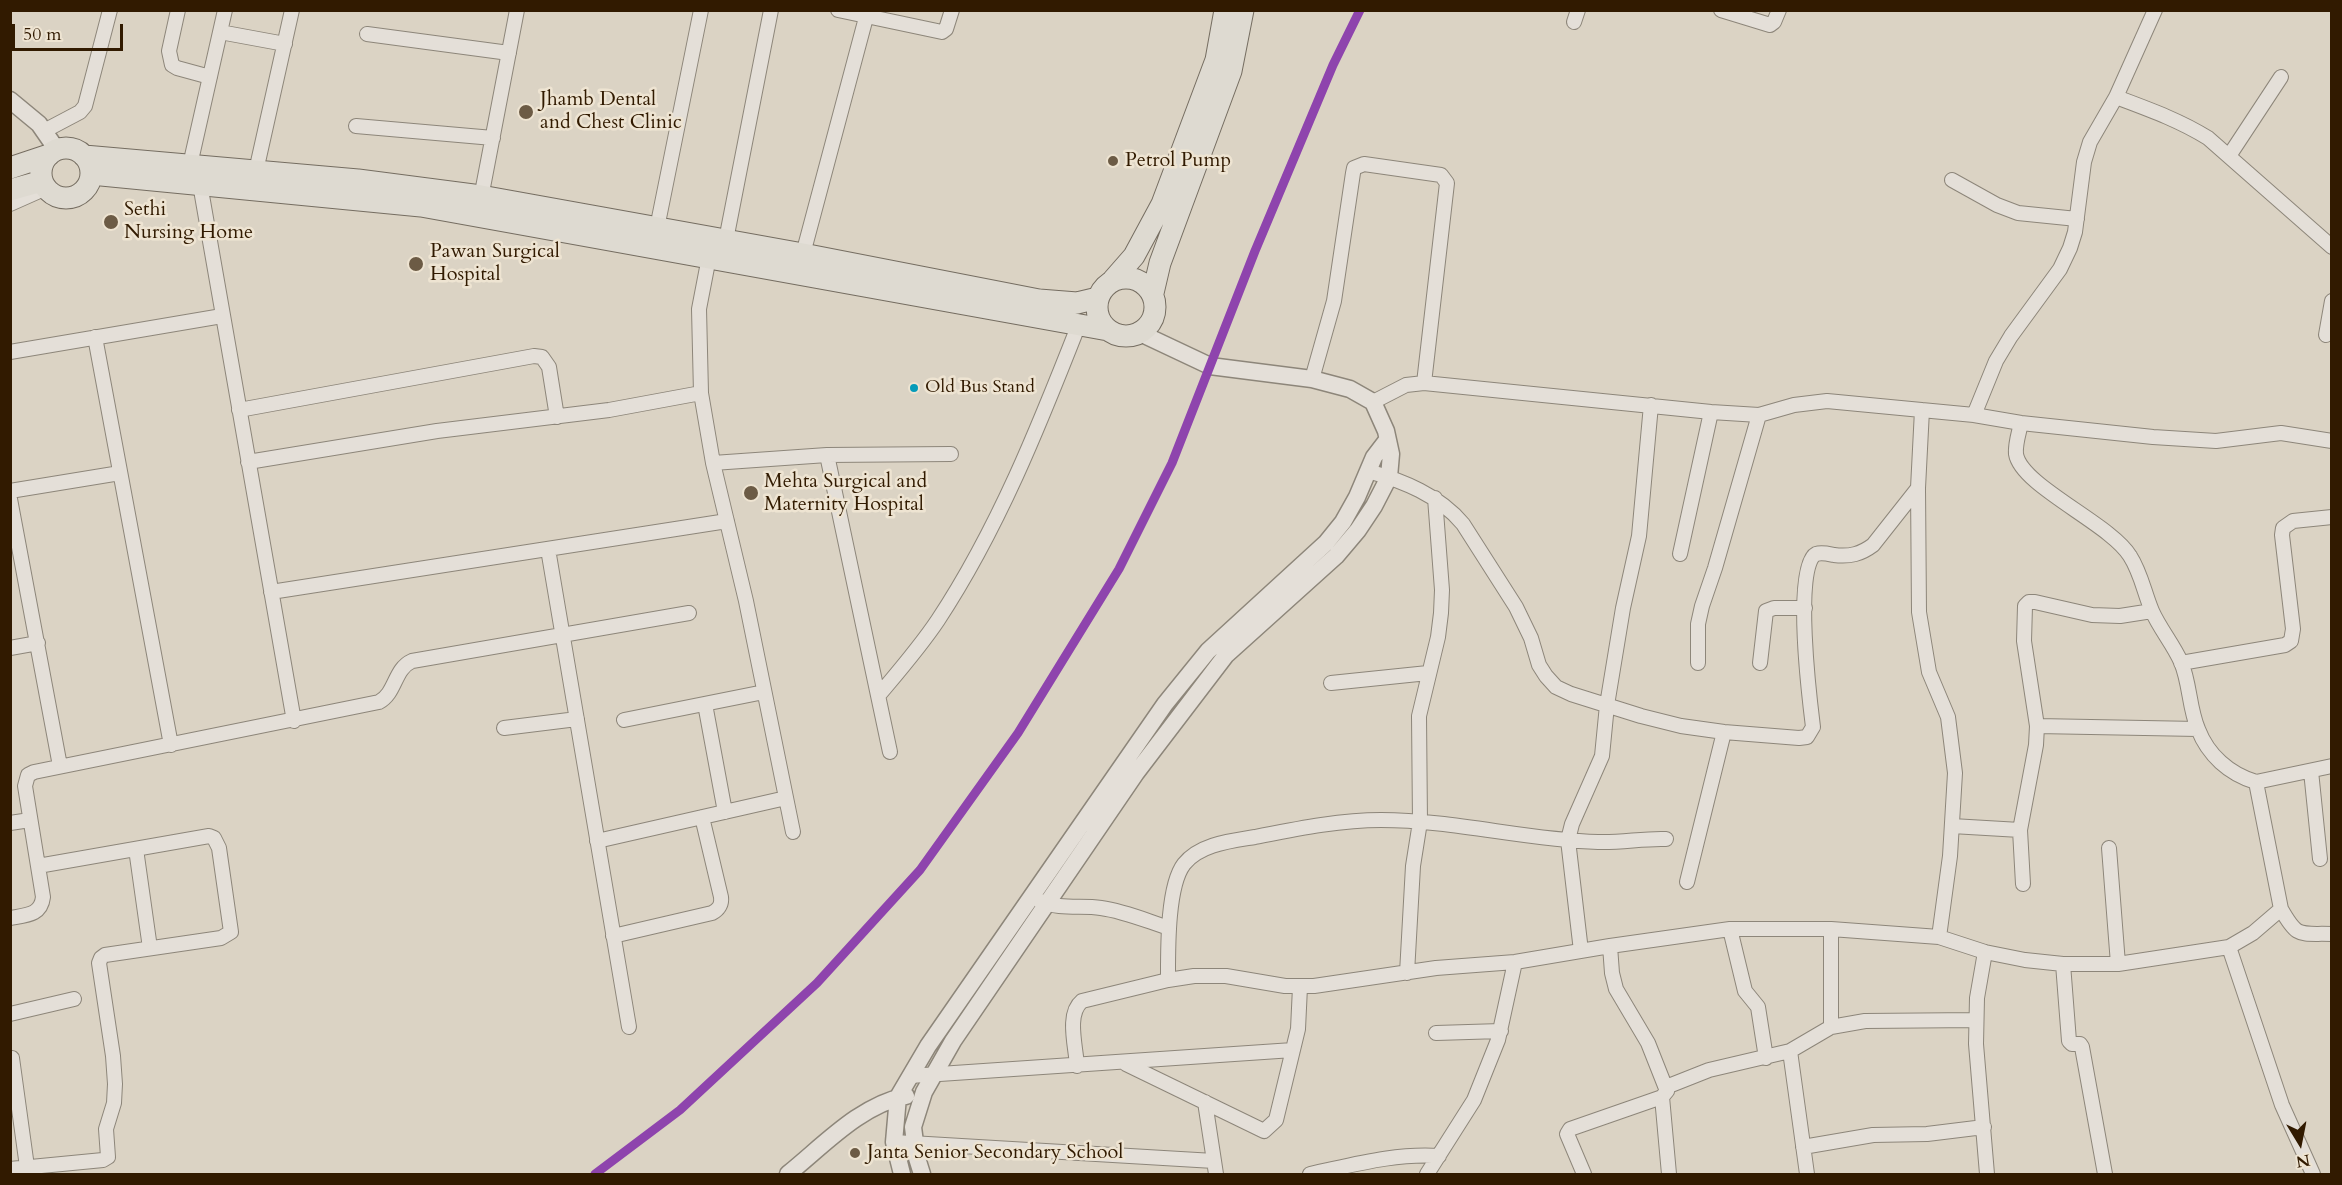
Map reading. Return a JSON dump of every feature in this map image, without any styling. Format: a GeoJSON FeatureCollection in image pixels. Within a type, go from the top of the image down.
{"type":"FeatureCollection","features":[{"type":"Feature","properties":{"kind":"main road"},"geometry":{"type":"LineString","coordinates":[[1108,330],[1100,320],[1097,309],[1098,298],[1104,288],[1134,256],[1162,204],[1216,60],[1225,10]]}},
{"type":"Feature","properties":{"kind":"main road"},"geometry":{"type":"LineString","coordinates":[[1153,294],[1160,263],[1231,71],[1243,10]]}},
{"type":"Feature","properties":{"kind":"main road"},"geometry":{"type":"LineString","coordinates":[[10,168],[53,152],[67,148],[79,151],[88,165],[89,183],[83,192],[64,198],[56,196],[44,185],[40,172],[43,163],[53,152]]}},
{"type":"Feature","properties":{"kind":"main road"},"geometry":{"type":"LineString","coordinates":[[88,165],[195,174],[421,206],[480,206],[657,228],[716,245],[803,254],[1039,300],[1077,303],[1098,298]]}},
{"type":"Feature","properties":{"kind":"main road"},"geometry":{"type":"LineString","coordinates":[[195,174],[256,171],[358,180],[480,206],[716,245],[1108,330],[1117,335],[1128,336],[1140,333],[1148,327],[1154,316],[1156,302],[1153,294],[1146,284],[1136,279],[1126,277],[1113,280]]}},
{"type":"Feature","properties":{"kind":"main road"},"geometry":{"type":"LineString","coordinates":[[10,190],[44,185]]}},
{"type":"Feature","properties":{"kind":"street"},"geometry":{"type":"LineString","coordinates":[[44,131],[80,112],[86,106],[110,10]]}},
{"type":"Feature","properties":{"kind":"street"},"geometry":{"type":"LineString","coordinates":[[178,10],[170,51],[172,65],[210,77]]}},
{"type":"Feature","properties":{"kind":"street"},"geometry":{"type":"LineString","coordinates":[[225,10],[210,77],[195,174],[294,721]]}},
{"type":"Feature","properties":{"kind":"street"},"geometry":{"type":"LineString","coordinates":[[256,171],[292,10]]}},
{"type":"Feature","properties":{"kind":"street"},"geometry":{"type":"LineString","coordinates":[[480,206],[517,10]]}},
{"type":"Feature","properties":{"kind":"street"},"geometry":{"type":"LineString","coordinates":[[657,228],[701,10]]}},
{"type":"Feature","properties":{"kind":"street"},"geometry":{"type":"LineString","coordinates":[[771,10],[699,309],[701,393],[713,463],[793,832]]}},
{"type":"Feature","properties":{"kind":"street"},"geometry":{"type":"LineString","coordinates":[[838,10],[867,13],[942,32],[946,29],[952,10]]}},
{"type":"Feature","properties":{"kind":"street"},"geometry":{"type":"LineString","coordinates":[[1720,10],[1770,25],[1774,22],[1779,10]]}},
{"type":"Feature","properties":{"kind":"street"},"geometry":{"type":"LineString","coordinates":[[1974,415],[1996,361],[2011,336],[2060,269],[2070,248],[2077,219],[2084,162],[2090,142],[2116,96],[2155,10]]}},
{"type":"Feature","properties":{"kind":"street"},"geometry":{"type":"LineString","coordinates":[[803,254],[867,13]]}},
{"type":"Feature","properties":{"kind":"street"},"geometry":{"type":"LineString","coordinates":[[220,32],[285,44]]}},
{"type":"Feature","properties":{"kind":"street"},"geometry":{"type":"LineString","coordinates":[[367,34],[509,53]]}},
{"type":"Feature","properties":{"kind":"street"},"geometry":{"type":"LineString","coordinates":[[2229,156],[2281,77]]}},
{"type":"Feature","properties":{"kind":"street"},"geometry":{"type":"LineString","coordinates":[[2116,96],[2187,125],[2208,138],[2331,247]]}},
{"type":"Feature","properties":{"kind":"street"},"geometry":{"type":"LineString","coordinates":[[10,100],[39,124],[53,152]]}},
{"type":"Feature","properties":{"kind":"street"},"geometry":{"type":"LineString","coordinates":[[356,126],[493,138]]}},
{"type":"Feature","properties":{"kind":"street"},"geometry":{"type":"LineString","coordinates":[[1312,379],[1334,301],[1354,168],[1364,164],[1441,175],[1447,183],[1424,383]]}},
{"type":"Feature","properties":{"kind":"street"},"geometry":{"type":"LineString","coordinates":[[1952,180],[1997,205],[2018,213],[2077,219]]}},
{"type":"Feature","properties":{"kind":"street"},"geometry":{"type":"LineString","coordinates":[[10,204],[44,185]]}},
{"type":"Feature","properties":{"kind":"street"},"geometry":{"type":"LineString","coordinates":[[2326,335],[2331,301]]}},
{"type":"Feature","properties":{"kind":"street"},"geometry":{"type":"LineString","coordinates":[[10,352],[222,316]]}},
{"type":"Feature","properties":{"kind":"street"},"geometry":{"type":"LineString","coordinates":[[878,696],[937,621],[971,566],[1035,437],[1079,324]]}},
{"type":"Feature","properties":{"kind":"street"},"geometry":{"type":"LineString","coordinates":[[922,1174],[913,1127],[924,1092],[952,1041],[1136,773],[1226,655],[1336,556],[1358,530],[1389,477],[1391,454],[1382,417],[1372,402],[1350,389],[1312,379],[1210,366],[1140,333]]}},
{"type":"Feature","properties":{"kind":"street"},"geometry":{"type":"LineString","coordinates":[[95,337],[171,745]]}},
{"type":"Feature","properties":{"kind":"street"},"geometry":{"type":"LineString","coordinates":[[239,410],[534,356],[542,357],[549,367],[556,417]]}},
{"type":"Feature","properties":{"kind":"street"},"geometry":{"type":"LineString","coordinates":[[1372,402],[1406,386],[1424,383],[1711,412],[1759,415],[1794,405],[1827,401],[1974,415],[2021,423],[2153,437],[2216,441],[2281,433],[2331,441]]}},
{"type":"Feature","properties":{"kind":"street"},"geometry":{"type":"LineString","coordinates":[[248,462],[437,431],[556,417],[701,393]]}},
{"type":"Feature","properties":{"kind":"street"},"geometry":{"type":"LineString","coordinates":[[1581,951],[1568,840],[1572,824],[1602,756],[1607,705],[1623,608],[1639,536],[1651,405]]}},
{"type":"Feature","properties":{"kind":"street"},"geometry":{"type":"LineString","coordinates":[[1922,410],[1918,488],[1919,612],[1929,672],[1948,717],[1955,773],[1950,856],[1939,937]]}},
{"type":"Feature","properties":{"kind":"street"},"geometry":{"type":"LineString","coordinates":[[1680,554],[1711,412]]}},
{"type":"Feature","properties":{"kind":"street"},"geometry":{"type":"LineString","coordinates":[[1698,663],[1698,624],[1702,606],[1759,415]]}},
{"type":"Feature","properties":{"kind":"street"},"geometry":{"type":"LineString","coordinates":[[2021,423],[2017,442],[2018,460],[2050,492],[2118,541],[2137,566],[2152,611],[2181,663],[2198,729],[2215,756],[2228,770],[2242,778],[2256,782],[2331,766]]}},
{"type":"Feature","properties":{"kind":"street"},"geometry":{"type":"LineString","coordinates":[[902,1174],[894,1142],[898,1097],[928,1046],[1165,704],[1208,651],[1326,543],[1343,522],[1358,497],[1374,457],[1387,440]]}},
{"type":"Feature","properties":{"kind":"street"},"geometry":{"type":"LineString","coordinates":[[713,463],[827,455],[951,454]]}},
{"type":"Feature","properties":{"kind":"street"},"geometry":{"type":"LineString","coordinates":[[827,455],[890,752]]}},
{"type":"Feature","properties":{"kind":"street"},"geometry":{"type":"LineString","coordinates":[[1368,471],[1389,477],[1435,498],[1454,513],[1516,607],[1546,676],[1556,687],[1571,694],[1661,721],[1724,732],[1799,738],[1807,737],[1813,727],[1805,642],[1804,592],[1812,557],[1823,553],[1840,556],[1864,552],[1873,545],[1918,488]]}},
{"type":"Feature","properties":{"kind":"street"},"geometry":{"type":"LineString","coordinates":[[10,491],[120,473]]}},
{"type":"Feature","properties":{"kind":"street"},"geometry":{"type":"LineString","coordinates":[[1407,974],[1411,894],[1420,822],[1419,716],[1438,637],[1441,613],[1442,590],[1435,498]]}},
{"type":"Feature","properties":{"kind":"street"},"geometry":{"type":"LineString","coordinates":[[10,499],[60,765]]}},
{"type":"Feature","properties":{"kind":"street"},"geometry":{"type":"LineString","coordinates":[[2181,663],[2285,645],[2291,641],[2293,629],[2283,528],[2293,521],[2331,517]]}},
{"type":"Feature","properties":{"kind":"street"},"geometry":{"type":"LineString","coordinates":[[270,592],[727,521]]}},
{"type":"Feature","properties":{"kind":"street"},"geometry":{"type":"LineString","coordinates":[[548,549],[629,1027]]}},
{"type":"Feature","properties":{"kind":"street"},"geometry":{"type":"LineString","coordinates":[[2024,884],[2020,830],[2037,726],[2024,641],[2023,612],[2029,602],[2092,615],[2120,616],[2152,611]]}},
{"type":"Feature","properties":{"kind":"street"},"geometry":{"type":"LineString","coordinates":[[1760,663],[1766,611],[1774,608],[1805,608]]}},
{"type":"Feature","properties":{"kind":"street"},"geometry":{"type":"LineString","coordinates":[[10,918],[30,915],[39,911],[42,905],[43,897],[25,786],[28,775],[60,765],[294,721],[378,702],[390,692],[401,669],[412,661],[689,613]]}},
{"type":"Feature","properties":{"kind":"street"},"geometry":{"type":"LineString","coordinates":[[10,648],[38,643]]}},
{"type":"Feature","properties":{"kind":"street"},"geometry":{"type":"LineString","coordinates":[[1331,682],[1428,673]]}},
{"type":"Feature","properties":{"kind":"street"},"geometry":{"type":"LineString","coordinates":[[624,720],[764,692]]}},
{"type":"Feature","properties":{"kind":"street"},"geometry":{"type":"LineString","coordinates":[[705,704],[725,812]]}},
{"type":"Feature","properties":{"kind":"street"},"geometry":{"type":"LineString","coordinates":[[504,728],[577,719]]}},
{"type":"Feature","properties":{"kind":"street"},"geometry":{"type":"LineString","coordinates":[[2037,726],[2198,729]]}},
{"type":"Feature","properties":{"kind":"street"},"geometry":{"type":"LineString","coordinates":[[1687,882],[1724,732]]}},
{"type":"Feature","properties":{"kind":"street"},"geometry":{"type":"LineString","coordinates":[[2311,771],[2320,859]]}},
{"type":"Feature","properties":{"kind":"street"},"geometry":{"type":"LineString","coordinates":[[2256,782],[2281,909],[2296,932],[2331,934]]}},
{"type":"Feature","properties":{"kind":"street"},"geometry":{"type":"LineString","coordinates":[[597,841],[786,798]]}},
{"type":"Feature","properties":{"kind":"street"},"geometry":{"type":"LineString","coordinates":[[614,936],[712,913],[719,909],[722,903],[721,897],[702,817]]}},
{"type":"Feature","properties":{"kind":"street"},"geometry":{"type":"LineString","coordinates":[[10,824],[30,820]]}},
{"type":"Feature","properties":{"kind":"street"},"geometry":{"type":"LineString","coordinates":[[1168,980],[1169,928],[1175,884],[1183,865],[1196,854],[1222,843],[1334,823],[1381,820],[1420,822],[1568,840],[1599,842],[1666,839]]}},
{"type":"Feature","properties":{"kind":"street"},"geometry":{"type":"LineString","coordinates":[[1952,826],[2020,830]]}},
{"type":"Feature","properties":{"kind":"street"},"geometry":{"type":"LineString","coordinates":[[10,1169],[28,1171],[102,1160],[108,1156],[106,1129],[114,1103],[115,1084],[100,958],[105,955],[221,938],[231,932],[219,848],[214,838],[204,836],[38,866]]}},
{"type":"Feature","properties":{"kind":"street"},"geometry":{"type":"LineString","coordinates":[[2109,848],[2118,964]]}},
{"type":"Feature","properties":{"kind":"street"},"geometry":{"type":"LineString","coordinates":[[136,849],[150,948]]}},
{"type":"Feature","properties":{"kind":"street"},"geometry":{"type":"LineString","coordinates":[[1031,897],[1047,904],[1101,908],[1124,913],[1169,928]]}},
{"type":"Feature","properties":{"kind":"street"},"geometry":{"type":"LineString","coordinates":[[1077,1066],[1073,1016],[1076,1006],[1082,1001],[1194,976],[1226,976],[1300,987],[1446,967],[1515,962],[1730,929],[1831,929],[1939,937],[1985,952],[2025,960],[2063,964],[2118,964],[2229,947],[2253,933],[2281,909]]}},
{"type":"Feature","properties":{"kind":"street"},"geometry":{"type":"LineString","coordinates":[[1730,929],[1743,983],[1749,997],[1758,1007],[1766,1058]]}},
{"type":"Feature","properties":{"kind":"street"},"geometry":{"type":"LineString","coordinates":[[1831,929],[1831,1027]]}},
{"type":"Feature","properties":{"kind":"street"},"geometry":{"type":"LineString","coordinates":[[1610,946],[1616,989],[1648,1043],[1664,1092],[1669,1174]]}},
{"type":"Feature","properties":{"kind":"street"},"geometry":{"type":"LineString","coordinates":[[2229,947],[2283,1105],[2313,1174]]}},
{"type":"Feature","properties":{"kind":"street"},"geometry":{"type":"LineString","coordinates":[[1985,952],[1976,1020],[1976,1044],[1987,1174]]}},
{"type":"Feature","properties":{"kind":"street"},"geometry":{"type":"LineString","coordinates":[[1427,1174],[1474,1100],[1501,1031],[1515,962]]}},
{"type":"Feature","properties":{"kind":"street"},"geometry":{"type":"LineString","coordinates":[[2063,964],[2069,1041],[2072,1044],[2080,1044],[2082,1047],[2105,1174]]}},
{"type":"Feature","properties":{"kind":"street"},"geometry":{"type":"LineString","coordinates":[[1125,1063],[1264,1131],[1276,1120],[1299,1020],[1300,987]]}},
{"type":"Feature","properties":{"kind":"street"},"geometry":{"type":"LineString","coordinates":[[10,1014],[74,999]]}},
{"type":"Feature","properties":{"kind":"street"},"geometry":{"type":"LineString","coordinates":[[1584,1174],[1567,1134],[1570,1129],[1664,1092],[1709,1070],[1790,1051],[1831,1027],[1865,1021],[1976,1020]]}},
{"type":"Feature","properties":{"kind":"street"},"geometry":{"type":"LineString","coordinates":[[1436,1033],[1501,1031]]}},
{"type":"Feature","properties":{"kind":"street"},"geometry":{"type":"LineString","coordinates":[[910,1076],[1293,1050]]}},
{"type":"Feature","properties":{"kind":"street"},"geometry":{"type":"LineString","coordinates":[[1790,1051],[1807,1174]]}},
{"type":"Feature","properties":{"kind":"street"},"geometry":{"type":"LineString","coordinates":[[12,1058],[28,1171]]}},
{"type":"Feature","properties":{"kind":"street"},"geometry":{"type":"LineString","coordinates":[[788,1174],[862,1114],[898,1097],[924,1092]]}},
{"type":"Feature","properties":{"kind":"street"},"geometry":{"type":"LineString","coordinates":[[894,1142],[1215,1168],[1205,1102]]}},
{"type":"Feature","properties":{"kind":"street"},"geometry":{"type":"LineString","coordinates":[[1803,1147],[1873,1135],[1927,1134],[1984,1127]]}},
{"type":"Feature","properties":{"kind":"street"},"geometry":{"type":"LineString","coordinates":[[1310,1174],[1388,1158],[1414,1155],[1439,1156]]}},
{"type":"Feature","properties":{"kind":"transit line"},"geometry":{"type":"LineString","coordinates":[[595,1174],[680,1110],[817,983],[920,870],[1018,733],[1119,569],[1172,463],[1255,251],[1333,65],[1360,10]]}},
{"type":"Feature","properties":{"kind":"place","name":"Jhamb Dental and Chest Clinic"},"geometry":{"type":"Point","coordinates":[526,112]}},
{"type":"Feature","properties":{"kind":"place","name":"Petrol Pump"},"geometry":{"type":"Point","coordinates":[1113,161]}},
{"type":"Feature","properties":{"kind":"place","name":"Sethi Nursing Home"},"geometry":{"type":"Point","coordinates":[111,222]}},
{"type":"Feature","properties":{"kind":"place","name":"Pawan Surgical Hospital"},"geometry":{"type":"Point","coordinates":[416,264]}},
{"type":"Feature","properties":{"kind":"place","name":"Old Bus Stand"},"geometry":{"type":"Point","coordinates":[914,388]}},
{"type":"Feature","properties":{"kind":"place","name":"Mehta Surgical and Maternity Hospital"},"geometry":{"type":"Point","coordinates":[751,493]}},
{"type":"Feature","properties":{"kind":"place","name":"Janta Senior Secondary School"},"geometry":{"type":"Point","coordinates":[855,1153]}}]}
